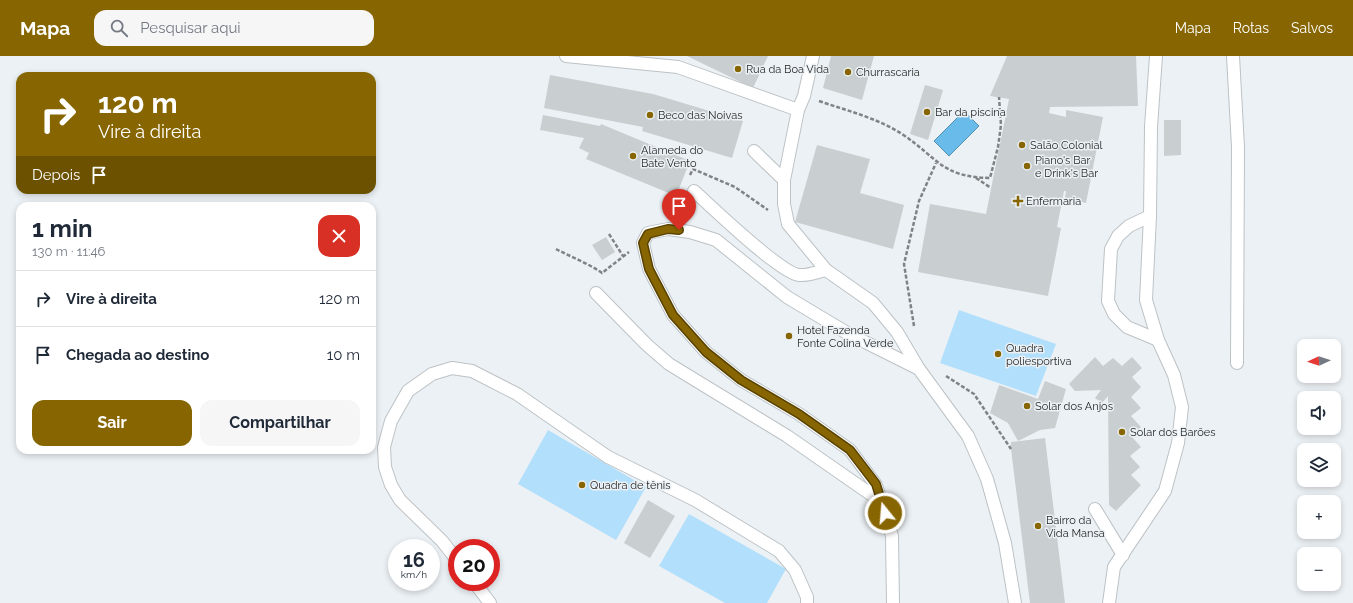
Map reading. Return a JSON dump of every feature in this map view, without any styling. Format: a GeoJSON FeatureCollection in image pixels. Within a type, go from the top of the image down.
{"type":"FeatureCollection","features":[{"type":"Feature","properties":{"kind":"lane"},"geometry":{"type":"LineString","coordinates":[[566,56],[678,67],[798,110]]}},
{"type":"Feature","properties":{"kind":"lane"},"geometry":{"type":"LineString","coordinates":[[813,56],[804,96],[798,110],[784,180],[784,204],[788,224],[826,270],[872,303],[897,332],[919,369],[968,436],[987,479],[1005,543],[1015,603]]}},
{"type":"Feature","properties":{"kind":"lane"},"geometry":{"type":"LineString","coordinates":[[1109,603],[1114,566],[1123,555],[1165,491],[1178,443],[1182,407],[1174,375],[1158,340],[1146,300],[1150,216],[1151,127],[1156,56]]}},
{"type":"Feature","properties":{"kind":"lane"},"geometry":{"type":"LineString","coordinates":[[1233,56],[1238,147],[1237,362]]}},
{"type":"Feature","properties":{"kind":"lane"},"geometry":{"type":"LineString","coordinates":[[754,151],[784,180]]}},
{"type":"Feature","properties":{"kind":"lane"},"geometry":{"type":"LineString","coordinates":[[694,191],[767,256],[793,274],[808,275],[826,270]]}},
{"type":"Feature","properties":{"kind":"lane"},"geometry":{"type":"LineString","coordinates":[[1150,216],[1129,226],[1118,236],[1111,249],[1108,301],[1114,314],[1127,327],[1158,340]]}},
{"type":"Feature","properties":{"kind":"lane"},"geometry":{"type":"LineString","coordinates":[[893,603],[892,536],[876,484],[850,450],[799,414],[741,380],[706,352],[673,315],[649,269],[643,243],[648,234],[668,229],[690,232],[716,240],[787,297],[847,333],[919,369]]}},
{"type":"Feature","properties":{"kind":"lane"},"geometry":{"type":"LineString","coordinates":[[596,293],[647,345],[669,364],[787,436],[882,502]]}},
{"type":"Feature","properties":{"kind":"lane"},"geometry":{"type":"LineString","coordinates":[[448,549],[400,500],[391,485],[385,467],[384,447],[391,421],[408,391],[432,374],[452,368],[472,371],[517,394],[608,457],[695,500],[779,551],[796,570],[807,597],[807,603]]}},
{"type":"Feature","properties":{"kind":"lane"},"geometry":{"type":"LineString","coordinates":[[1095,509],[1123,555]]}},
{"type":"Feature","properties":{"kind":"lane"},"geometry":{"type":"LineString","coordinates":[[481,591],[490,603]]}},
{"type":"Feature","properties":{"kind":"path"},"geometry":{"type":"LineString","coordinates":[[804,96],[877,120],[902,134],[936,162],[953,173],[976,178],[990,178],[998,147],[1001,125],[999,97]]}},
{"type":"Feature","properties":{"kind":"path"},"geometry":{"type":"LineString","coordinates":[[915,331],[904,264],[919,201],[936,162]]}},
{"type":"Feature","properties":{"kind":"path"},"geometry":{"type":"LineString","coordinates":[[976,178],[991,188]]}},
{"type":"Feature","properties":{"kind":"path"},"geometry":{"type":"LineString","coordinates":[[735,187],[788,224]]}},
{"type":"Feature","properties":{"kind":"path"},"geometry":{"type":"LineString","coordinates":[[609,234],[623,256]]}},
{"type":"Feature","properties":{"kind":"path"},"geometry":{"type":"LineString","coordinates":[[556,249],[578,261],[592,266],[602,273],[623,256],[643,243]]}},
{"type":"Feature","properties":{"kind":"path"},"geometry":{"type":"LineString","coordinates":[[941,372],[974,394],[1012,449]]}},
{"type":"Feature","properties":{"kind":"shaded area"},"geometry":{"type":"Polygon","coordinates":[[[964,111],[979,126],[949,156],[934,141],[964,111]]]}},
{"type":"Feature","properties":{"kind":"shaded area","name":"Quadra poliesportiva"},"geometry":{"type":"Polygon","coordinates":[[[959,310],[1056,344],[1036,396],[940,363],[959,310]]]}},
{"type":"Feature","properties":{"kind":"shaded area","name":"Quadra de tênis"},"geometry":{"type":"Polygon","coordinates":[[[548,430],[646,487],[616,540],[518,484],[548,430]]]}},
{"type":"Feature","properties":{"kind":"shaded area","name":"Quadra de tênis"},"geometry":{"type":"Polygon","coordinates":[[[689,514],[786,569],[767,603],[725,603],[659,566],[689,514]]]}},
{"type":"Feature","properties":{"kind":"building","name":"Rua da Boa Vida"},"geometry":{"type":"Polygon","coordinates":[[[687,56],[768,56],[753,88],[687,56]]]}},
{"type":"Feature","properties":{"kind":"building","name":"Churrascaria"},"geometry":{"type":"Polygon","coordinates":[[[831,56],[874,56],[862,100],[823,88],[831,56]]]}},
{"type":"Feature","properties":{"kind":"building"},"geometry":{"type":"Polygon","coordinates":[[[1007,56],[1136,56],[1138,106],[1050,107],[1049,113],[1066,117],[1066,110],[1103,117],[1086,203],[1065,198],[1066,191],[1064,191],[1057,227],[1061,228],[1048,296],[918,272],[930,204],[986,214],[1009,99],[990,96],[1007,56]]]}},
{"type":"Feature","properties":{"kind":"building","name":"Beco das Noivas"},"geometry":{"type":"Polygon","coordinates":[[[550,75],[653,94],[743,121],[732,158],[642,131],[643,127],[544,108],[550,75]]]}},
{"type":"Feature","properties":{"kind":"building","name":"Bar da piscina"},"geometry":{"type":"Polygon","coordinates":[[[925,85],[943,90],[928,140],[910,134],[925,85]]]}},
{"type":"Feature","properties":{"kind":"building","name":"Alameda do Bate Vento"},"geometry":{"type":"Polygon","coordinates":[[[543,115],[600,126],[601,124],[690,161],[676,196],[586,159],[589,153],[579,148],[584,138],[540,130],[543,115]]]}},
{"type":"Feature","properties":{"kind":"building"},"geometry":{"type":"Polygon","coordinates":[[[1164,120],[1181,120],[1181,155],[1164,156],[1164,120]]]}},
{"type":"Feature","properties":{"kind":"building"},"geometry":{"type":"Polygon","coordinates":[[[817,145],[870,159],[860,193],[904,205],[893,249],[795,222],[817,145]]]}},
{"type":"Feature","properties":{"kind":"building"},"geometry":{"type":"Polygon","coordinates":[[[606,237],[615,252],[602,260],[592,245],[606,237]]]}},
{"type":"Feature","properties":{"kind":"building","name":"Solar dos Barões"},"geometry":{"type":"Polygon","coordinates":[[[1095,357],[1103,366],[1113,358],[1122,366],[1132,357],[1142,368],[1132,377],[1141,387],[1131,397],[1141,408],[1131,416],[1141,427],[1131,436],[1141,447],[1130,456],[1140,467],[1131,475],[1141,485],[1116,511],[1109,505],[1108,396],[1102,403],[1095,398],[1101,390],[1075,391],[1069,384],[1095,357]]]}},
{"type":"Feature","properties":{"kind":"building","name":"Solar dos Anjos"},"geometry":{"type":"Polygon","coordinates":[[[1045,381],[1066,389],[1055,428],[1040,430],[1018,441],[1008,423],[990,413],[999,385],[1038,399],[1045,381]]]}},
{"type":"Feature","properties":{"kind":"building","name":"Bairro da Vida Mansa"},"geometry":{"type":"Polygon","coordinates":[[[1045,438],[1065,603],[1030,603],[1011,449],[1011,442],[1045,438]]]}},
{"type":"Feature","properties":{"kind":"building"},"geometry":{"type":"Polygon","coordinates":[[[648,500],[675,516],[650,558],[624,543],[648,500]]]}},
{"type":"Feature","properties":{"kind":"place","name":"Rua da Boa Vida"},"geometry":{"type":"Point","coordinates":[738,69]}},
{"type":"Feature","properties":{"kind":"place","name":"Churrascaria"},"geometry":{"type":"Point","coordinates":[848,72]}},
{"type":"Feature","properties":{"kind":"place","name":"Bar da piscina"},"geometry":{"type":"Point","coordinates":[927,112]}},
{"type":"Feature","properties":{"kind":"place","name":"Beco das Noivas"},"geometry":{"type":"Point","coordinates":[650,115]}},
{"type":"Feature","properties":{"kind":"place","name":"Salão Colonial"},"geometry":{"type":"Point","coordinates":[1022,145]}},
{"type":"Feature","properties":{"kind":"place","name":"Alameda do Bate Vento"},"geometry":{"type":"Point","coordinates":[633,156]}},
{"type":"Feature","properties":{"kind":"place","name":"Piano's Bar e Drink's Bar"},"geometry":{"type":"Point","coordinates":[1027,166]}},
{"type":"Feature","properties":{"kind":"place","name":"Enfermaria"},"geometry":{"type":"Point","coordinates":[1018,201]}},
{"type":"Feature","properties":{"kind":"place","name":"Hotel Fazenda Fonte Colina Verde"},"geometry":{"type":"Point","coordinates":[789,336]}},
{"type":"Feature","properties":{"kind":"place","name":"Quadra poliesportiva"},"geometry":{"type":"Point","coordinates":[998,354]}},
{"type":"Feature","properties":{"kind":"place","name":"Solar dos Anjos"},"geometry":{"type":"Point","coordinates":[1027,406]}},
{"type":"Feature","properties":{"kind":"place","name":"Solar dos Barões"},"geometry":{"type":"Point","coordinates":[1122,432]}},
{"type":"Feature","properties":{"kind":"place","name":"Quadra de tênis"},"geometry":{"type":"Point","coordinates":[582,485]}},
{"type":"Feature","properties":{"kind":"place","name":"Bairro da Vida Mansa"},"geometry":{"type":"Point","coordinates":[1038,526]}},
{"type":"Feature","properties":{"kind":"route"},"geometry":{"type":"LineString","coordinates":[[679,230],[668,229],[648,234],[643,243],[649,269],[673,315],[706,352],[741,380],[799,414],[850,450],[876,484],[885,513]]}}]}
